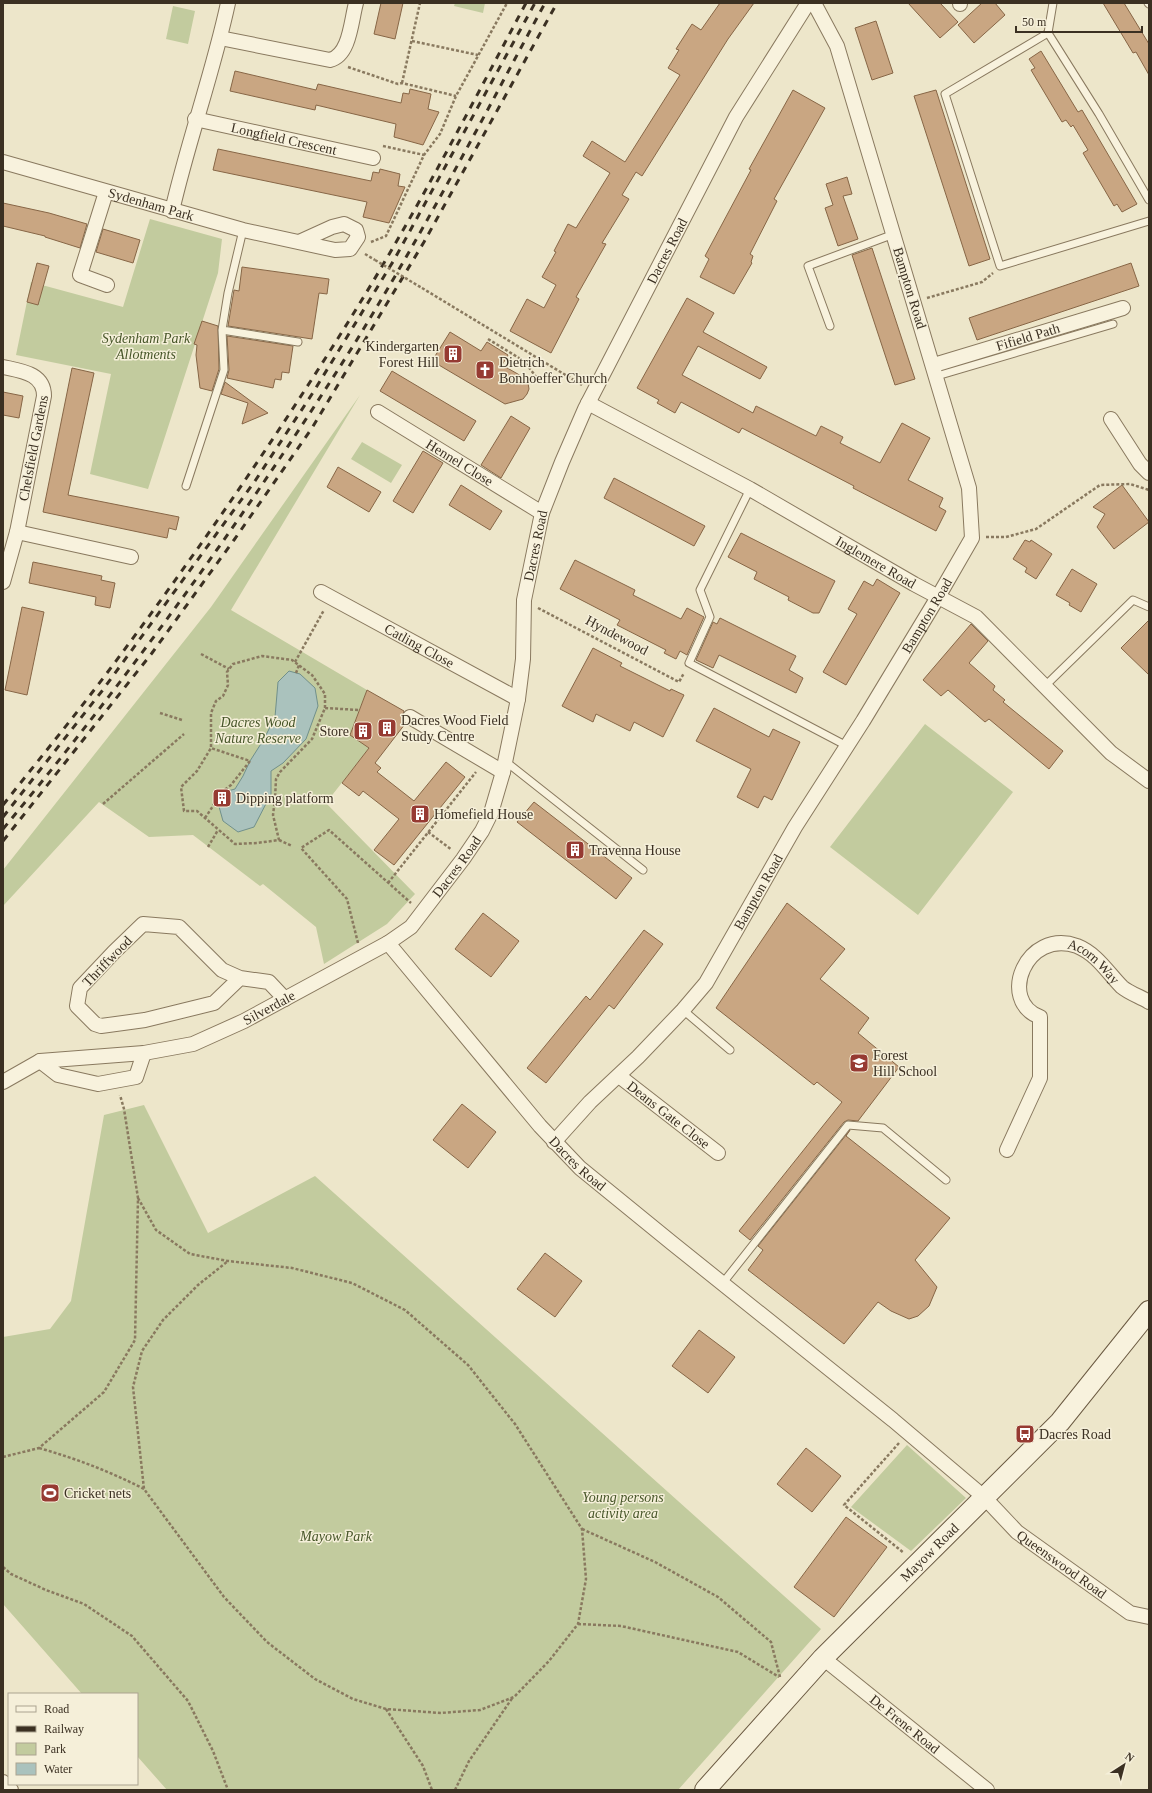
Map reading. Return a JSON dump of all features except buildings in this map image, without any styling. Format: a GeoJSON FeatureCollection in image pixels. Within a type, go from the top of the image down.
{"type":"FeatureCollection","features":[{"type":"Feature","properties":{"kind":"street"},"geometry":{"type":"LineString","coordinates":[[172,211],[195,119],[220,38],[228,3]]}},
{"type":"Feature","properties":{"kind":"street"},"geometry":{"type":"LineString","coordinates":[[220,38],[325,60],[336,59],[343,52],[346,46],[356,3]]}},
{"type":"Feature","properties":{"kind":"street","name":"Dacres Road"},"geometry":{"type":"LineString","coordinates":[[808,3],[736,117],[591,397],[562,462],[542,513],[524,600],[523,659],[518,698],[504,767],[491,813],[482,831],[463,859],[422,914],[411,927],[388,943],[554,1142],[580,1168],[722,1284],[908,1432],[984,1497]]}},
{"type":"Feature","properties":{"kind":"street","name":"Bampton Road"},"geometry":{"type":"LineString","coordinates":[[554,1142],[590,1102],[619,1076],[683,1010],[706,983],[792,833],[938,597],[972,538],[969,488],[935,371],[836,46],[814,3]]}},
{"type":"Feature","properties":{"kind":"street","name":"Longfield Crescent"},"geometry":{"type":"LineString","coordinates":[[195,119],[373,158]]}},
{"type":"Feature","properties":{"kind":"street","name":"Sydenham Park"},"geometry":{"type":"LineString","coordinates":[[3,162],[172,211],[243,230],[300,242]]}},
{"type":"Feature","properties":{"kind":"street"},"geometry":{"type":"LineString","coordinates":[[106,192],[80,275],[108,285]]}},
{"type":"Feature","properties":{"kind":"street","name":"Fifield Path"},"geometry":{"type":"LineString","coordinates":[[935,371],[1123,308]]}},
{"type":"Feature","properties":{"kind":"street","name":"Chelsfield Gardens"},"geometry":{"type":"LineString","coordinates":[[3,367],[28,373],[37,378],[44,389],[44,396],[17,532],[3,582]]}},
{"type":"Feature","properties":{"kind":"street","name":"Inglemere Road"},"geometry":{"type":"LineString","coordinates":[[591,397],[914,584],[976,617],[1111,753],[1149,781]]}},
{"type":"Feature","properties":{"kind":"street","name":"Hennel Close"},"geometry":{"type":"LineString","coordinates":[[378,412],[542,513]]}},
{"type":"Feature","properties":{"kind":"street"},"geometry":{"type":"LineString","coordinates":[[1111,418],[1140,464],[1149,473]]}},
{"type":"Feature","properties":{"kind":"street"},"geometry":{"type":"LineString","coordinates":[[17,532],[131,557]]}},
{"type":"Feature","properties":{"kind":"street","name":"Catling Close"},"geometry":{"type":"LineString","coordinates":[[326,595],[518,698]]}},
{"type":"Feature","properties":{"kind":"street"},"geometry":{"type":"LineString","coordinates":[[410,717],[484,762],[504,767]]}},
{"type":"Feature","properties":{"kind":"street","name":"Thriffwood"},"geometry":{"type":"LineString","coordinates":[[240,978],[214,1003],[145,1020],[101,1026],[95,1024],[76,1006],[80,988],[143,924],[179,927],[222,970],[240,978],[269,982],[285,999]]}},
{"type":"Feature","properties":{"kind":"street","name":"Silverdale"},"geometry":{"type":"LineString","coordinates":[[3,1082],[40,1061],[144,1053],[193,1044],[244,1021],[388,943]]}},
{"type":"Feature","properties":{"kind":"street","name":"Acorn Way"},"geometry":{"type":"LineString","coordinates":[[1007,1150],[1040,1078],[1040,1017],[1030,1012],[1022,1002],[1020,986],[1022,970],[1025,963],[1031,956],[1043,948],[1056,944],[1077,946],[1086,950],[1097,960],[1123,988],[1149,1002]]}},
{"type":"Feature","properties":{"kind":"street"},"geometry":{"type":"LineString","coordinates":[[40,1061],[58,1075],[98,1084],[136,1077],[144,1053]]}},
{"type":"Feature","properties":{"kind":"street","name":"Deans Gate Close"},"geometry":{"type":"LineString","coordinates":[[619,1076],[718,1153]]}},
{"type":"Feature","properties":{"kind":"street","name":"Mayow Road"},"geometry":{"type":"LineString","coordinates":[[706,1790],[823,1658],[1060,1422],[1149,1310]]}},
{"type":"Feature","properties":{"kind":"street","name":"Queenswood Road"},"geometry":{"type":"LineString","coordinates":[[984,1497],[1017,1532],[1130,1613],[1149,1617]]}},
{"type":"Feature","properties":{"kind":"street","name":"De Frene Road"},"geometry":{"type":"LineString","coordinates":[[823,1658],[987,1790]]}},
{"type":"Feature","properties":{"kind":"street"},"geometry":{"type":"LineString","coordinates":[[3,1782],[11,1790]]}},
{"type":"Feature","properties":{"kind":"lane"},"geometry":{"type":"LineString","coordinates":[[1053,3],[1048,33],[1099,114],[1149,200]]}},
{"type":"Feature","properties":{"kind":"lane"},"geometry":{"type":"LineString","coordinates":[[1048,33],[945,94],[1000,266],[1149,221]]}},
{"type":"Feature","properties":{"kind":"lane"},"geometry":{"type":"LineString","coordinates":[[186,486],[224,370],[222,330],[228,293],[243,230]]}},
{"type":"Feature","properties":{"kind":"lane"},"geometry":{"type":"LineString","coordinates":[[830,326],[808,266],[894,234]]}},
{"type":"Feature","properties":{"kind":"lane"},"geometry":{"type":"LineString","coordinates":[[935,371],[1113,324]]}},
{"type":"Feature","properties":{"kind":"lane"},"geometry":{"type":"LineString","coordinates":[[222,330],[298,342]]}},
{"type":"Feature","properties":{"kind":"lane"},"geometry":{"type":"LineString","coordinates":[[750,489],[700,590],[710,617],[688,663],[847,746]]}},
{"type":"Feature","properties":{"kind":"lane"},"geometry":{"type":"LineString","coordinates":[[1045,686],[1133,600],[1149,607]]}},
{"type":"Feature","properties":{"kind":"lane"},"geometry":{"type":"LineString","coordinates":[[504,767],[643,870]]}},
{"type":"Feature","properties":{"kind":"lane"},"geometry":{"type":"LineString","coordinates":[[683,1010],[730,1050]]}},
{"type":"Feature","properties":{"kind":"lane"},"geometry":{"type":"LineString","coordinates":[[722,1284],[848,1125],[883,1128],[946,1180]]}},
{"type":"Feature","properties":{"kind":"path"},"geometry":{"type":"LineString","coordinates":[[402,83],[420,3]]}},
{"type":"Feature","properties":{"kind":"path"},"geometry":{"type":"LineString","coordinates":[[371,242],[386,236],[424,155],[440,134],[456,96],[507,3]]}},
{"type":"Feature","properties":{"kind":"path"},"geometry":{"type":"LineString","coordinates":[[412,41],[478,55]]}},
{"type":"Feature","properties":{"kind":"path"},"geometry":{"type":"LineString","coordinates":[[336,59],[346,66],[398,84],[402,83],[456,96]]}},
{"type":"Feature","properties":{"kind":"path"},"geometry":{"type":"LineString","coordinates":[[373,158],[376,144],[424,155]]}},
{"type":"Feature","properties":{"kind":"path"},"geometry":{"type":"LineString","coordinates":[[375,260],[437,297],[591,397]]}},
{"type":"Feature","properties":{"kind":"path"},"geometry":{"type":"LineString","coordinates":[[914,301],[982,282],[1000,266]]}},
{"type":"Feature","properties":{"kind":"path"},"geometry":{"type":"LineString","coordinates":[[488,339],[524,361],[540,382]]}},
{"type":"Feature","properties":{"kind":"path"},"geometry":{"type":"LineString","coordinates":[[972,538],[1006,537],[1036,529],[1100,485],[1130,484],[1149,490]]}},
{"type":"Feature","properties":{"kind":"path"},"geometry":{"type":"LineString","coordinates":[[295,662],[326,595]]}},
{"type":"Feature","properties":{"kind":"path","name":"Hyndewood"},"geometry":{"type":"LineString","coordinates":[[524,600],[679,682],[688,663]]}},
{"type":"Feature","properties":{"kind":"path"},"geometry":{"type":"LineString","coordinates":[[201,654],[229,669]]}},
{"type":"Feature","properties":{"kind":"path"},"geometry":{"type":"LineString","coordinates":[[279,840],[273,815],[276,799],[276,779],[280,772],[312,739],[325,708],[325,694],[312,675],[292,660],[262,656],[233,664],[227,672],[228,685],[223,696],[216,701],[211,713],[211,748],[197,772],[181,787],[184,811],[197,811],[235,844],[279,840],[292,846]]}},
{"type":"Feature","properties":{"kind":"path"},"geometry":{"type":"LineString","coordinates":[[296,673],[299,665]]}},
{"type":"Feature","properties":{"kind":"path"},"geometry":{"type":"LineString","coordinates":[[325,708],[359,710]]}},
{"type":"Feature","properties":{"kind":"path"},"geometry":{"type":"LineString","coordinates":[[160,713],[182,720]]}},
{"type":"Feature","properties":{"kind":"path"},"geometry":{"type":"LineString","coordinates":[[102,804],[184,734]]}},
{"type":"Feature","properties":{"kind":"path"},"geometry":{"type":"LineString","coordinates":[[205,818],[223,790],[231,785],[250,761],[211,748]]}},
{"type":"Feature","properties":{"kind":"path"},"geometry":{"type":"LineString","coordinates":[[388,883],[484,762]]}},
{"type":"Feature","properties":{"kind":"path"},"geometry":{"type":"LineString","coordinates":[[208,847],[218,830]]}},
{"type":"Feature","properties":{"kind":"path"},"geometry":{"type":"LineString","coordinates":[[361,957],[348,899],[301,848],[329,830],[422,914]]}},
{"type":"Feature","properties":{"kind":"path"},"geometry":{"type":"LineString","coordinates":[[428,832],[463,859]]}},
{"type":"Feature","properties":{"kind":"path"},"geometry":{"type":"LineString","coordinates":[[3,1457],[39,1448],[104,1392],[135,1340],[138,1198],[124,1109],[116,1081]]}},
{"type":"Feature","properties":{"kind":"path"},"geometry":{"type":"LineString","coordinates":[[138,1198],[156,1230],[190,1254],[228,1261],[292,1268],[352,1283],[405,1310],[468,1365],[515,1424],[582,1529],[586,1579],[578,1624],[549,1661],[514,1697],[469,1761],[455,1790]]}},
{"type":"Feature","properties":{"kind":"path"},"geometry":{"type":"LineString","coordinates":[[144,1489],[133,1387],[142,1351],[163,1320],[198,1285],[228,1261]]}},
{"type":"Feature","properties":{"kind":"path"},"geometry":{"type":"LineString","coordinates":[[908,1432],[844,1505],[917,1564]]}},
{"type":"Feature","properties":{"kind":"path"},"geometry":{"type":"LineString","coordinates":[[39,1448],[76,1458],[144,1489],[224,1597],[267,1642],[315,1678],[353,1699],[386,1709],[441,1713],[480,1710],[514,1697]]}},
{"type":"Feature","properties":{"kind":"path"},"geometry":{"type":"LineString","coordinates":[[582,1529],[654,1562],[718,1597],[771,1642],[780,1677]]}},
{"type":"Feature","properties":{"kind":"path"},"geometry":{"type":"LineString","coordinates":[[3,1567],[11,1574],[46,1590],[84,1604],[132,1636],[188,1701],[213,1751],[228,1790]]}},
{"type":"Feature","properties":{"kind":"path"},"geometry":{"type":"LineString","coordinates":[[578,1624],[621,1626],[738,1652],[780,1677],[794,1691]]}},
{"type":"Feature","properties":{"kind":"path"},"geometry":{"type":"LineString","coordinates":[[386,1709],[423,1766],[432,1790]]}},
{"type":"Feature","properties":{"kind":"green space"},"geometry":{"type":"Polygon","coordinates":[[[455,3],[485,3],[483,13],[454,6],[455,3]]]}},
{"type":"Feature","properties":{"kind":"green space"},"geometry":{"type":"Polygon","coordinates":[[[173,6],[195,11],[188,44],[166,39],[173,6]]]}},
{"type":"Feature","properties":{"kind":"green space","name":"Sydenham Park Allotments"},"geometry":{"type":"Polygon","coordinates":[[[150,219],[222,239],[218,273],[148,489],[90,474],[111,374],[16,355],[31,282],[123,307],[150,219]]]}},
{"type":"Feature","properties":{"kind":"green space","name":"Dacres Wood Nature Reserve"},"geometry":{"type":"Polygon","coordinates":[[[360,395],[231,610],[367,690],[350,734],[369,748],[326,803],[415,894],[387,924],[324,964],[316,927],[263,884],[260,886],[193,835],[149,837],[99,802],[3,906],[3,870],[211,607],[360,395]]]}},
{"type":"Feature","properties":{"kind":"green space"},"geometry":{"type":"Polygon","coordinates":[[[362,442],[402,465],[391,483],[351,459],[362,442]]]}},
{"type":"Feature","properties":{"kind":"green space"},"geometry":{"type":"Polygon","coordinates":[[[925,724],[1013,792],[918,915],[830,847],[925,724]]]}},
{"type":"Feature","properties":{"kind":"green space","name":"Mayow Park"},"geometry":{"type":"Polygon","coordinates":[[[144,1105],[208,1233],[315,1176],[821,1629],[678,1790],[167,1790],[138,1757],[138,1693],[81,1693],[3,1604],[3,1337],[50,1329],[71,1301],[104,1115],[144,1105]]]}},
{"type":"Feature","properties":{"kind":"green space"},"geometry":{"type":"Polygon","coordinates":[[[907,1445],[966,1498],[911,1551],[851,1507],[907,1445]]]}},
{"type":"Feature","properties":{"kind":"water"},"geometry":{"type":"Polygon","coordinates":[[[289,671],[300,674],[315,688],[318,706],[306,739],[283,763],[271,771],[271,794],[254,827],[238,832],[223,821],[218,803],[224,792],[235,789],[264,739],[275,717],[278,682],[289,671]]]}},
{"type":"Feature","properties":{"kind":"railway"},"geometry":{"type":"LineString","coordinates":[[3,805],[86,700],[145,622],[208,534],[298,401],[355,311],[400,235],[526,3]]}},
{"type":"Feature","properties":{"kind":"railway"},"geometry":{"type":"LineString","coordinates":[[3,817],[102,691],[255,481],[314,391],[394,260],[535,3]]}},
{"type":"Feature","properties":{"kind":"railway"},"geometry":{"type":"LineString","coordinates":[[3,829],[142,653],[229,532],[313,409],[379,304],[452,176],[545,3]]}},
{"type":"Feature","properties":{"kind":"railway"},"geometry":{"type":"LineString","coordinates":[[3,841],[152,653],[234,540],[312,428],[424,242],[557,3]]}},
{"type":"Feature","properties":{"kind":"place","name":"Kindergarten Forest Hill"},"geometry":{"type":"Point","coordinates":[453,354]}},
{"type":"Feature","properties":{"kind":"place","name":"Dietrich Bonhoeffer Church"},"geometry":{"type":"Point","coordinates":[485,370]}},
{"type":"Feature","properties":{"kind":"place","name":"Dacres Wood Field Study Centre"},"geometry":{"type":"Point","coordinates":[387,728]}},
{"type":"Feature","properties":{"kind":"place","name":"Store"},"geometry":{"type":"Point","coordinates":[363,731]}},
{"type":"Feature","properties":{"kind":"place","name":"Dipping platform"},"geometry":{"type":"Point","coordinates":[222,798]}},
{"type":"Feature","properties":{"kind":"place","name":"Homefield House"},"geometry":{"type":"Point","coordinates":[420,814]}},
{"type":"Feature","properties":{"kind":"place","name":"Travenna House"},"geometry":{"type":"Point","coordinates":[575,850]}},
{"type":"Feature","properties":{"kind":"place","name":"Forest Hill School"},"geometry":{"type":"Point","coordinates":[859,1063]}},
{"type":"Feature","properties":{"kind":"place","name":"Dacres Road"},"geometry":{"type":"Point","coordinates":[1025,1434]}},
{"type":"Feature","properties":{"kind":"place","name":"Cricket nets"},"geometry":{"type":"Point","coordinates":[50,1493]}},
{"type":"Feature","properties":{"kind":"park label","name":"Young persons activity area"},"geometry":{"type":"Point","coordinates":[623,1506]}}]}
